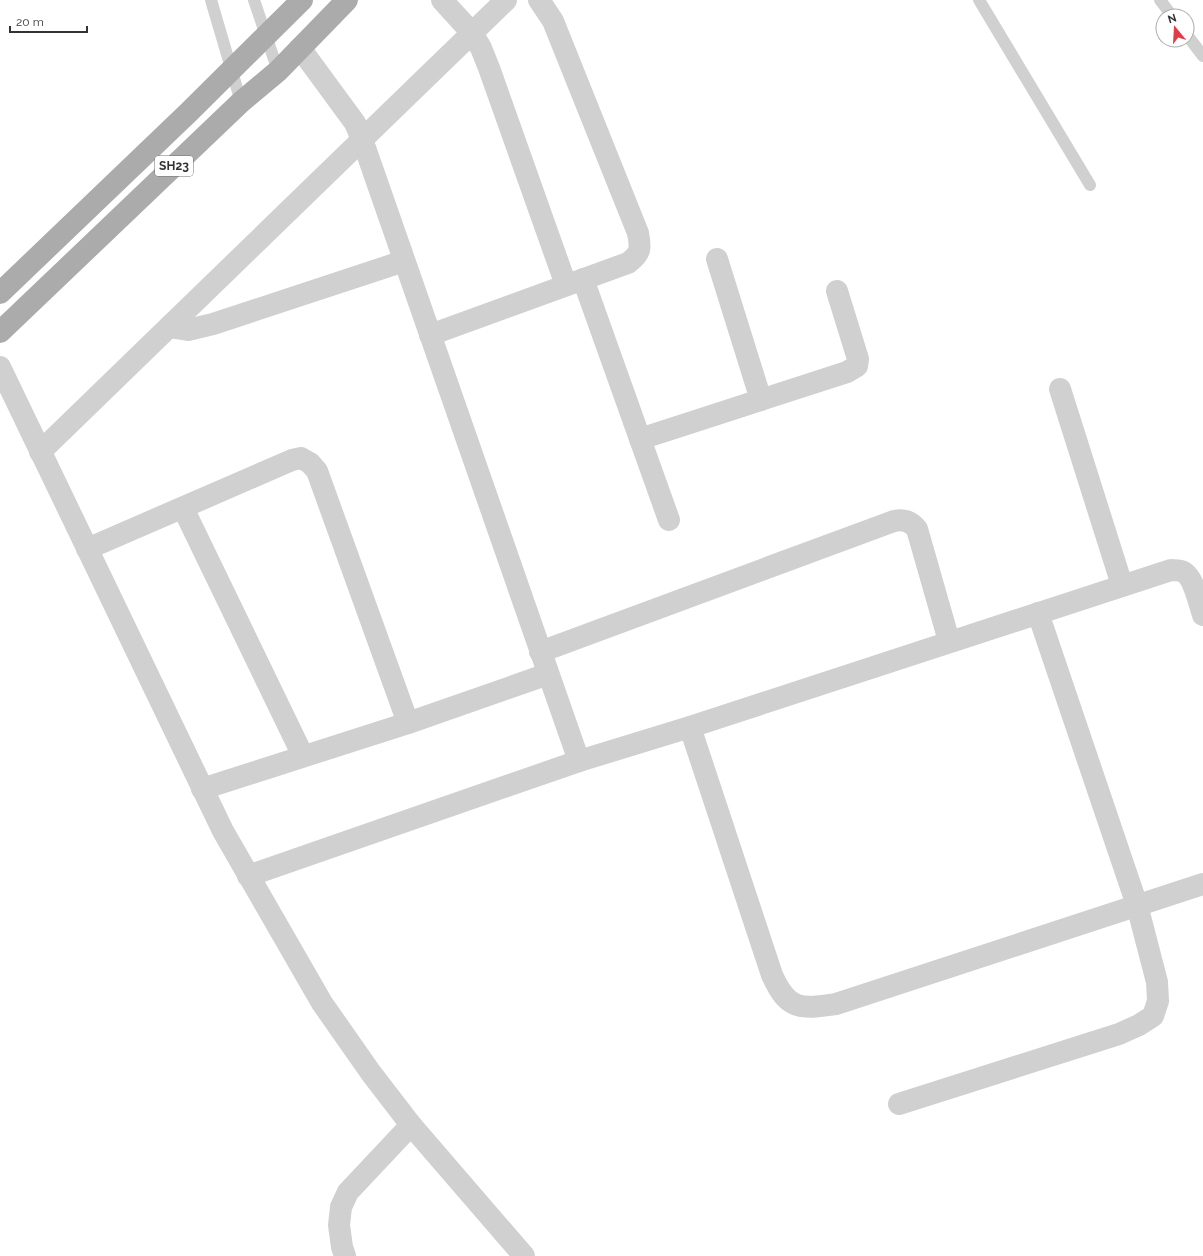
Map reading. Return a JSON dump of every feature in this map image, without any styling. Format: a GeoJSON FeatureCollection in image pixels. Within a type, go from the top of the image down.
{"type":"FeatureCollection","features":[{"type":"Feature","properties":{"kind":"main road","name":"SH23"},"geometry":{"type":"LineString","coordinates":[[0,293],[232,70],[302,0]]}},
{"type":"Feature","properties":{"kind":"main road","name":"SH23"},"geometry":{"type":"LineString","coordinates":[[0,332],[241,102],[278,71],[347,0]]}},
{"type":"Feature","properties":{"kind":"street"},"geometry":{"type":"LineString","coordinates":[[442,0],[472,33],[481,48],[574,282],[640,439],[669,520]]}},
{"type":"Feature","properties":{"kind":"street"},"geometry":{"type":"LineString","coordinates":[[40,452],[506,0]]}},
{"type":"Feature","properties":{"kind":"street"},"geometry":{"type":"LineString","coordinates":[[430,335],[628,263],[637,256],[640,246],[638,233],[553,21],[539,0]]}},
{"type":"Feature","properties":{"kind":"street"},"geometry":{"type":"LineString","coordinates":[[300,48],[355,123],[362,139],[579,761]]}},
{"type":"Feature","properties":{"kind":"street"},"geometry":{"type":"LineString","coordinates":[[717,259],[762,400]]}},
{"type":"Feature","properties":{"kind":"street"},"geometry":{"type":"LineString","coordinates":[[169,327],[188,330],[213,324],[404,261]]}},
{"type":"Feature","properties":{"kind":"street"},"geometry":{"type":"LineString","coordinates":[[640,439],[847,372],[857,366],[858,359],[837,291]]}},
{"type":"Feature","properties":{"kind":"street"},"geometry":{"type":"LineString","coordinates":[[0,367],[202,789],[248,876],[322,1003],[371,1073],[411,1125],[524,1256]]}},
{"type":"Feature","properties":{"kind":"street"},"geometry":{"type":"LineString","coordinates":[[1060,389],[1122,585]]}},
{"type":"Feature","properties":{"kind":"street"},"geometry":{"type":"LineString","coordinates":[[87,549],[292,460],[301,458],[310,462],[316,471],[408,723]]}},
{"type":"Feature","properties":{"kind":"street"},"geometry":{"type":"LineString","coordinates":[[183,508],[303,756]]}},
{"type":"Feature","properties":{"kind":"street"},"geometry":{"type":"LineString","coordinates":[[540,652],[887,524],[902,520],[911,522],[916,528],[949,641]]}},
{"type":"Feature","properties":{"kind":"street"},"geometry":{"type":"LineString","coordinates":[[248,876],[579,761],[1171,570],[1181,570],[1188,574],[1203,615]]}},
{"type":"Feature","properties":{"kind":"street"},"geometry":{"type":"LineString","coordinates":[[899,1104],[1119,1034],[1139,1026],[1153,1016],[1158,1001],[1156,982],[1137,905],[1038,613]]}},
{"type":"Feature","properties":{"kind":"street"},"geometry":{"type":"LineString","coordinates":[[202,789],[408,723],[548,674]]}},
{"type":"Feature","properties":{"kind":"street"},"geometry":{"type":"LineString","coordinates":[[690,726],[772,975],[779,991],[791,1003],[809,1008],[836,1004],[1203,884]]}},
{"type":"Feature","properties":{"kind":"street"},"geometry":{"type":"LineString","coordinates":[[345,1256],[339,1225],[341,1207],[348,1192],[411,1125]]}},
{"type":"Feature","properties":{"kind":"lane"},"geometry":{"type":"LineString","coordinates":[[211,0],[241,102]]}},
{"type":"Feature","properties":{"kind":"lane"},"geometry":{"type":"LineString","coordinates":[[254,0],[278,71]]}},
{"type":"Feature","properties":{"kind":"lane"},"geometry":{"type":"LineString","coordinates":[[979,0],[1090,184]]}},
{"type":"Feature","properties":{"kind":"lane"},"geometry":{"type":"LineString","coordinates":[[1195,46],[1203,56]]}}]}
